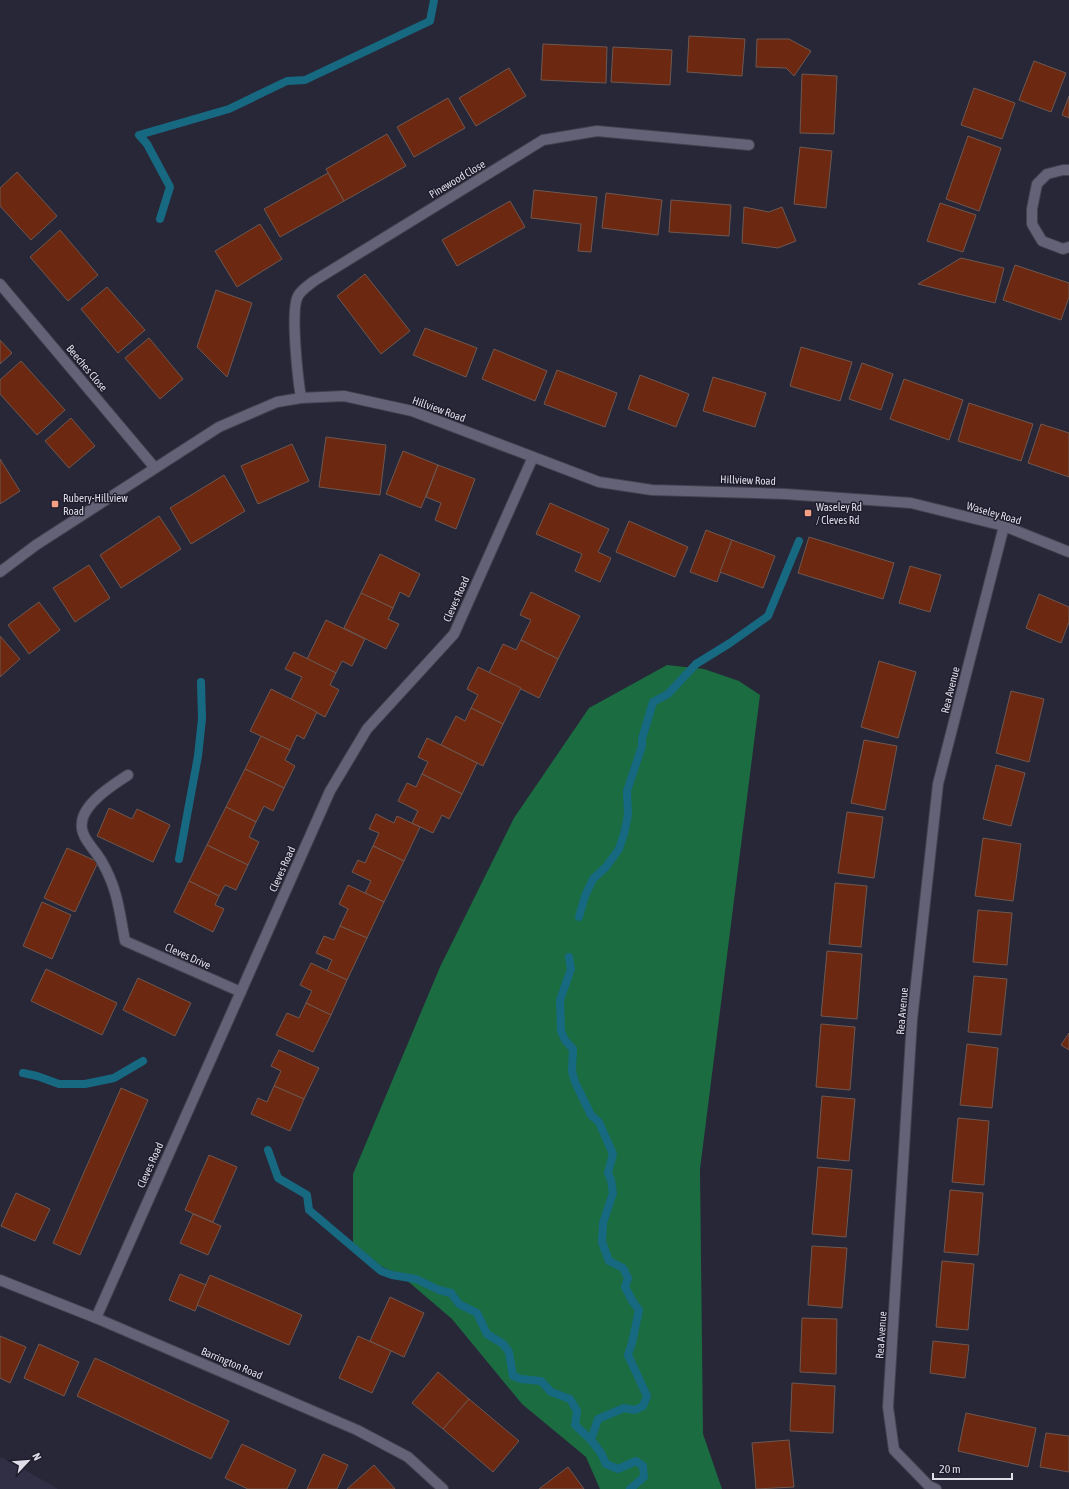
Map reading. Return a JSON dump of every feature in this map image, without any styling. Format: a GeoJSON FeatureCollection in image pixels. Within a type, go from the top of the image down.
{"type":"FeatureCollection","features":[{"type":"Feature","properties":{"kind":"street","name":"Pinewood Close"},"geometry":{"type":"LineString","coordinates":[[301,398],[297,362],[295,314],[298,296],[314,281],[543,140],[597,131],[749,145]]}},
{"type":"Feature","properties":{"kind":"street"},"geometry":{"type":"LineString","coordinates":[[1069,170],[1048,174],[1037,184],[1032,209],[1032,224],[1042,241],[1063,249],[1069,247]]}},
{"type":"Feature","properties":{"kind":"street","name":"Beeches Close"},"geometry":{"type":"LineString","coordinates":[[0,284],[155,468]]}},
{"type":"Feature","properties":{"kind":"street","name":"Hillview Road"},"geometry":{"type":"LineString","coordinates":[[0,572],[36,545],[219,426],[277,402],[301,398],[344,396],[412,411],[599,482],[652,490],[785,494],[911,503]]}},
{"type":"Feature","properties":{"kind":"street","name":"Cleves Road"},"geometry":{"type":"LineString","coordinates":[[96,1318],[330,791],[367,729],[454,634],[533,457]]}},
{"type":"Feature","properties":{"kind":"street","name":"Waseley Road"},"geometry":{"type":"LineString","coordinates":[[911,503],[1004,526],[1069,552]]}},
{"type":"Feature","properties":{"kind":"street","name":"Rea Avenue"},"geometry":{"type":"LineString","coordinates":[[936,1489],[929,1486],[894,1450],[888,1407],[912,1020],[938,784],[1004,526]]}},
{"type":"Feature","properties":{"kind":"street","name":"Cleves Drive"},"geometry":{"type":"LineString","coordinates":[[128,774],[96,799],[86,812],[82,821],[82,829],[102,861],[116,891],[125,941],[241,992]]}},
{"type":"Feature","properties":{"kind":"street","name":"Barrington Road"},"geometry":{"type":"LineString","coordinates":[[0,1280],[96,1318],[357,1430],[408,1457],[443,1489]]}},
{"type":"Feature","properties":{"kind":"shaded area"},"geometry":{"type":"Polygon","coordinates":[[[0,1457],[11,1462],[58,1489],[0,1489],[0,1457]]]}},
{"type":"Feature","properties":{"kind":"green space"},"geometry":{"type":"Polygon","coordinates":[[[667,665],[704,669],[739,681],[760,695],[700,1169],[703,1434],[722,1489],[600,1489],[586,1457],[522,1404],[452,1319],[403,1277],[353,1252],[353,1174],[440,967],[514,818],[589,708],[667,665]]]}},
{"type":"Feature","properties":{"kind":"building"},"geometry":{"type":"Polygon","coordinates":[[[689,36],[745,39],[742,76],[687,72],[689,36]]]}},
{"type":"Feature","properties":{"kind":"building"},"geometry":{"type":"Polygon","coordinates":[[[757,39],[789,39],[811,51],[794,76],[786,68],[756,67],[757,39]]]}},
{"type":"Feature","properties":{"kind":"building"},"geometry":{"type":"Polygon","coordinates":[[[543,44],[607,47],[606,83],[541,80],[543,44]]]}},
{"type":"Feature","properties":{"kind":"building"},"geometry":{"type":"Polygon","coordinates":[[[613,47],[672,50],[670,85],[611,82],[613,47]]]}},
{"type":"Feature","properties":{"kind":"building"},"geometry":{"type":"Polygon","coordinates":[[[1034,61],[1066,73],[1051,112],[1019,100],[1034,61]]]}},
{"type":"Feature","properties":{"kind":"building"},"geometry":{"type":"Polygon","coordinates":[[[509,68],[526,96],[476,126],[459,98],[509,68]]]}},
{"type":"Feature","properties":{"kind":"building"},"geometry":{"type":"Polygon","coordinates":[[[802,74],[837,76],[834,134],[800,133],[802,74]]]}},
{"type":"Feature","properties":{"kind":"building"},"geometry":{"type":"Polygon","coordinates":[[[974,88],[1015,103],[1002,139],[961,125],[974,88]]]}},
{"type":"Feature","properties":{"kind":"building"},"geometry":{"type":"Polygon","coordinates":[[[1069,96],[1069,118],[1062,115],[1069,96]]]}},
{"type":"Feature","properties":{"kind":"building"},"geometry":{"type":"Polygon","coordinates":[[[448,98],[465,128],[414,157],[397,127],[448,98]]]}},
{"type":"Feature","properties":{"kind":"building"},"geometry":{"type":"Polygon","coordinates":[[[387,134],[406,166],[344,201],[326,169],[387,134]]]}},
{"type":"Feature","properties":{"kind":"building"},"geometry":{"type":"Polygon","coordinates":[[[968,136],[1001,148],[979,211],[946,199],[968,136]]]}},
{"type":"Feature","properties":{"kind":"building"},"geometry":{"type":"Polygon","coordinates":[[[800,147],[832,151],[826,208],[794,204],[800,147]]]}},
{"type":"Feature","properties":{"kind":"building"},"geometry":{"type":"Polygon","coordinates":[[[17,172],[57,216],[31,240],[0,206],[0,188],[17,172]]]}},
{"type":"Feature","properties":{"kind":"building"},"geometry":{"type":"Polygon","coordinates":[[[328,173],[344,201],[280,237],[264,209],[328,173]]]}},
{"type":"Feature","properties":{"kind":"building"},"geometry":{"type":"Polygon","coordinates":[[[534,190],[597,197],[591,252],[578,251],[581,224],[531,218],[534,190]]]}},
{"type":"Feature","properties":{"kind":"building"},"geometry":{"type":"Polygon","coordinates":[[[606,193],[662,200],[658,235],[602,228],[606,193]]]}},
{"type":"Feature","properties":{"kind":"building"},"geometry":{"type":"Polygon","coordinates":[[[671,200],[731,205],[729,236],[669,232],[671,200]]]}},
{"type":"Feature","properties":{"kind":"building"},"geometry":{"type":"Polygon","coordinates":[[[510,201],[525,227],[457,266],[442,240],[510,201]]]}},
{"type":"Feature","properties":{"kind":"building"},"geometry":{"type":"Polygon","coordinates":[[[940,203],[976,215],[963,252],[927,241],[940,203]]]}},
{"type":"Feature","properties":{"kind":"building"},"geometry":{"type":"Polygon","coordinates":[[[744,207],[769,212],[782,207],[796,241],[778,248],[742,243],[744,207]]]}},
{"type":"Feature","properties":{"kind":"building"},"geometry":{"type":"Polygon","coordinates":[[[260,224],[282,259],[237,287],[215,251],[260,224]]]}},
{"type":"Feature","properties":{"kind":"building"},"geometry":{"type":"Polygon","coordinates":[[[60,230],[98,275],[68,301],[30,257],[60,230]]]}},
{"type":"Feature","properties":{"kind":"building"},"geometry":{"type":"Polygon","coordinates":[[[961,258],[1004,268],[995,303],[918,284],[961,258]]]}},
{"type":"Feature","properties":{"kind":"building"},"geometry":{"type":"Polygon","coordinates":[[[1015,265],[1069,283],[1069,297],[1061,320],[1003,300],[1015,265]]]}},
{"type":"Feature","properties":{"kind":"building"},"geometry":{"type":"Polygon","coordinates":[[[365,274],[410,331],[381,354],[337,296],[365,274]]]}},
{"type":"Feature","properties":{"kind":"building"},"geometry":{"type":"Polygon","coordinates":[[[107,287],[145,330],[118,353],[81,309],[107,287]]]}},
{"type":"Feature","properties":{"kind":"building"},"geometry":{"type":"Polygon","coordinates":[[[216,290],[252,303],[227,377],[197,347],[216,290]]]}},
{"type":"Feature","properties":{"kind":"building"},"geometry":{"type":"Polygon","coordinates":[[[425,328],[477,348],[466,377],[413,355],[425,328]]]}},
{"type":"Feature","properties":{"kind":"building"},"geometry":{"type":"Polygon","coordinates":[[[149,338],[183,379],[160,399],[125,358],[149,338]]]}},
{"type":"Feature","properties":{"kind":"building"},"geometry":{"type":"Polygon","coordinates":[[[0,340],[12,353],[0,364],[0,340]]]}},
{"type":"Feature","properties":{"kind":"building"},"geometry":{"type":"Polygon","coordinates":[[[801,347],[852,362],[840,401],[790,386],[801,347]]]}},
{"type":"Feature","properties":{"kind":"building"},"geometry":{"type":"Polygon","coordinates":[[[494,349],[547,371],[535,401],[482,379],[494,349]]]}},
{"type":"Feature","properties":{"kind":"building"},"geometry":{"type":"Polygon","coordinates":[[[21,361],[65,410],[37,435],[0,394],[0,380],[21,361]]]}},
{"type":"Feature","properties":{"kind":"building"},"geometry":{"type":"Polygon","coordinates":[[[862,363],[893,374],[881,410],[849,399],[862,363]]]}},
{"type":"Feature","properties":{"kind":"building"},"geometry":{"type":"Polygon","coordinates":[[[557,370],[617,393],[605,427],[544,404],[557,370]]]}},
{"type":"Feature","properties":{"kind":"building"},"geometry":{"type":"Polygon","coordinates":[[[640,375],[689,394],[676,427],[628,409],[640,375]]]}},
{"type":"Feature","properties":{"kind":"building"},"geometry":{"type":"Polygon","coordinates":[[[713,377],[766,393],[755,427],[703,411],[713,377]]]}},
{"type":"Feature","properties":{"kind":"building"},"geometry":{"type":"Polygon","coordinates":[[[904,379],[963,400],[949,440],[890,419],[904,379]]]}},
{"type":"Feature","properties":{"kind":"building"},"geometry":{"type":"Polygon","coordinates":[[[969,403],[1033,424],[1021,461],[958,441],[969,403]]]}},
{"type":"Feature","properties":{"kind":"building"},"geometry":{"type":"Polygon","coordinates":[[[71,418],[95,446],[69,468],[45,441],[71,418]]]}},
{"type":"Feature","properties":{"kind":"building"},"geometry":{"type":"Polygon","coordinates":[[[1041,424],[1069,433],[1069,477],[1028,463],[1041,424]]]}},
{"type":"Feature","properties":{"kind":"building"},"geometry":{"type":"Polygon","coordinates":[[[326,437],[386,445],[380,495],[319,487],[326,437]]]}},
{"type":"Feature","properties":{"kind":"building"},"geometry":{"type":"Polygon","coordinates":[[[292,444],[309,481],[258,504],[241,466],[292,444]]]}},
{"type":"Feature","properties":{"kind":"building"},"geometry":{"type":"Polygon","coordinates":[[[403,451],[438,465],[421,508],[386,494],[403,451]]]}},
{"type":"Feature","properties":{"kind":"building"},"geometry":{"type":"Polygon","coordinates":[[[0,459],[20,491],[0,504],[0,459]]]}},
{"type":"Feature","properties":{"kind":"building"},"geometry":{"type":"Polygon","coordinates":[[[438,465],[475,479],[456,529],[435,520],[441,503],[426,497],[438,465]]]}},
{"type":"Feature","properties":{"kind":"building"},"geometry":{"type":"Polygon","coordinates":[[[224,475],[245,511],[191,544],[170,508],[224,475]]]}},
{"type":"Feature","properties":{"kind":"building"},"geometry":{"type":"Polygon","coordinates":[[[550,503],[609,529],[598,552],[611,558],[600,582],[575,571],[582,554],[536,534],[550,503]]]}},
{"type":"Feature","properties":{"kind":"building"},"geometry":{"type":"Polygon","coordinates":[[[159,516],[181,549],[121,588],[100,555],[159,516]]]}},
{"type":"Feature","properties":{"kind":"building"},"geometry":{"type":"Polygon","coordinates":[[[629,521],[688,547],[675,577],[616,552],[629,521]]]}},
{"type":"Feature","properties":{"kind":"building"},"geometry":{"type":"Polygon","coordinates":[[[706,530],[732,540],[717,582],[690,572],[706,530]]]}},
{"type":"Feature","properties":{"kind":"building"},"geometry":{"type":"Polygon","coordinates":[[[809,537],[894,563],[883,599],[798,573],[809,537]]]}},
{"type":"Feature","properties":{"kind":"building"},"geometry":{"type":"Polygon","coordinates":[[[732,540],[775,556],[763,588],[720,572],[732,540]]]}},
{"type":"Feature","properties":{"kind":"building"},"geometry":{"type":"Polygon","coordinates":[[[380,554],[420,574],[409,597],[400,592],[393,608],[361,593],[380,554]]]}},
{"type":"Feature","properties":{"kind":"building"},"geometry":{"type":"Polygon","coordinates":[[[89,565],[110,598],[75,622],[53,588],[89,565]]]}},
{"type":"Feature","properties":{"kind":"building"},"geometry":{"type":"Polygon","coordinates":[[[910,566],[941,575],[930,612],[899,603],[910,566]]]}},
{"type":"Feature","properties":{"kind":"building"},"geometry":{"type":"Polygon","coordinates":[[[531,592],[580,616],[558,659],[521,640],[531,620],[520,615],[531,592]]]}},
{"type":"Feature","properties":{"kind":"building"},"geometry":{"type":"Polygon","coordinates":[[[361,593],[393,608],[388,619],[399,624],[386,649],[344,628],[361,593]]]}},
{"type":"Feature","properties":{"kind":"building"},"geometry":{"type":"Polygon","coordinates":[[[1039,594],[1069,607],[1069,622],[1061,643],[1026,628],[1039,594]]]}},
{"type":"Feature","properties":{"kind":"building"},"geometry":{"type":"Polygon","coordinates":[[[39,602],[60,630],[29,654],[8,625],[39,602]]]}},
{"type":"Feature","properties":{"kind":"building"},"geometry":{"type":"Polygon","coordinates":[[[326,620],[365,639],[352,666],[342,661],[336,673],[307,659],[326,620]]]}},
{"type":"Feature","properties":{"kind":"building"},"geometry":{"type":"Polygon","coordinates":[[[0,636],[20,659],[0,677],[0,636]]]}},
{"type":"Feature","properties":{"kind":"building"},"geometry":{"type":"Polygon","coordinates":[[[521,640],[558,659],[539,698],[489,673],[503,644],[516,650],[521,640]]]}},
{"type":"Feature","properties":{"kind":"building"},"geometry":{"type":"Polygon","coordinates":[[[294,652],[336,673],[330,685],[339,690],[325,717],[291,699],[302,677],[285,669],[294,652]]]}},
{"type":"Feature","properties":{"kind":"building"},"geometry":{"type":"Polygon","coordinates":[[[879,661],[916,672],[898,738],[861,727],[879,661]]]}},
{"type":"Feature","properties":{"kind":"building"},"geometry":{"type":"Polygon","coordinates":[[[478,667],[521,688],[503,724],[471,708],[478,695],[467,689],[478,667]]]}},
{"type":"Feature","properties":{"kind":"building"},"geometry":{"type":"Polygon","coordinates":[[[271,689],[317,712],[304,739],[297,735],[290,750],[250,731],[271,689]]]}},
{"type":"Feature","properties":{"kind":"building"},"geometry":{"type":"Polygon","coordinates":[[[1011,691],[1044,699],[1029,762],[996,753],[1011,691]]]}},
{"type":"Feature","properties":{"kind":"building"},"geometry":{"type":"Polygon","coordinates":[[[471,708],[503,724],[483,766],[441,745],[456,716],[465,721],[471,708]]]}},
{"type":"Feature","properties":{"kind":"building"},"geometry":{"type":"Polygon","coordinates":[[[261,736],[290,750],[285,760],[295,766],[284,788],[245,769],[261,736]]]}},
{"type":"Feature","properties":{"kind":"building"},"geometry":{"type":"Polygon","coordinates":[[[427,738],[477,763],[462,794],[422,774],[428,762],[418,757],[427,738]]]}},
{"type":"Feature","properties":{"kind":"building"},"geometry":{"type":"Polygon","coordinates":[[[864,740],[897,746],[885,810],[851,803],[864,740]]]}},
{"type":"Feature","properties":{"kind":"building"},"geometry":{"type":"Polygon","coordinates":[[[996,765],[1025,773],[1011,826],[983,819],[996,765]]]}},
{"type":"Feature","properties":{"kind":"building"},"geometry":{"type":"Polygon","coordinates":[[[245,769],[284,788],[273,811],[264,806],[256,822],[226,807],[245,769]]]}},
{"type":"Feature","properties":{"kind":"building"},"geometry":{"type":"Polygon","coordinates":[[[422,774],[462,794],[449,819],[442,815],[433,833],[412,823],[418,811],[398,801],[407,783],[416,787],[422,774]]]}},
{"type":"Feature","properties":{"kind":"building"},"geometry":{"type":"Polygon","coordinates":[[[226,807],[256,822],[249,837],[259,842],[248,865],[207,845],[226,807]]]}},
{"type":"Feature","properties":{"kind":"building"},"geometry":{"type":"Polygon","coordinates":[[[109,808],[132,819],[137,809],[170,825],[153,862],[97,836],[109,808]]]}},
{"type":"Feature","properties":{"kind":"building"},"geometry":{"type":"Polygon","coordinates":[[[847,812],[883,817],[874,878],[838,873],[847,812]]]}},
{"type":"Feature","properties":{"kind":"building"},"geometry":{"type":"Polygon","coordinates":[[[376,814],[394,823],[397,816],[420,827],[404,861],[373,846],[379,833],[369,829],[376,814]]]}},
{"type":"Feature","properties":{"kind":"building"},"geometry":{"type":"Polygon","coordinates":[[[983,838],[1021,844],[1013,901],[975,896],[983,838]]]}},
{"type":"Feature","properties":{"kind":"building"},"geometry":{"type":"Polygon","coordinates":[[[207,845],[248,865],[236,890],[225,885],[219,896],[189,881],[207,845]]]}},
{"type":"Feature","properties":{"kind":"building"},"geometry":{"type":"Polygon","coordinates":[[[373,846],[404,861],[384,902],[365,893],[371,881],[352,872],[358,860],[365,863],[373,846]]]}},
{"type":"Feature","properties":{"kind":"building"},"geometry":{"type":"Polygon","coordinates":[[[67,848],[98,862],[75,912],[44,898],[67,848]]]}},
{"type":"Feature","properties":{"kind":"building"},"geometry":{"type":"Polygon","coordinates":[[[189,881],[219,896],[215,905],[224,909],[213,932],[174,912],[189,881]]]}},
{"type":"Feature","properties":{"kind":"building"},"geometry":{"type":"Polygon","coordinates":[[[835,883],[867,886],[861,947],[829,944],[835,883]]]}},
{"type":"Feature","properties":{"kind":"building"},"geometry":{"type":"Polygon","coordinates":[[[348,885],[384,902],[367,938],[340,926],[348,909],[339,904],[348,885]]]}},
{"type":"Feature","properties":{"kind":"building"},"geometry":{"type":"Polygon","coordinates":[[[42,902],[71,915],[52,959],[23,946],[42,902]]]}},
{"type":"Feature","properties":{"kind":"building"},"geometry":{"type":"Polygon","coordinates":[[[978,910],[1012,913],[1007,965],[973,962],[978,910]]]}},
{"type":"Feature","properties":{"kind":"building"},"geometry":{"type":"Polygon","coordinates":[[[340,926],[367,938],[347,980],[327,971],[332,960],[316,953],[324,936],[334,940],[340,926]]]}},
{"type":"Feature","properties":{"kind":"building"},"geometry":{"type":"Polygon","coordinates":[[[827,951],[862,954],[857,1019],[821,1016],[827,951]]]}},
{"type":"Feature","properties":{"kind":"building"},"geometry":{"type":"Polygon","coordinates":[[[311,963],[347,980],[331,1015],[306,1003],[312,991],[300,985],[311,963]]]}},
{"type":"Feature","properties":{"kind":"building"},"geometry":{"type":"Polygon","coordinates":[[[46,969],[117,1003],[102,1035],[31,1001],[46,969]]]}},
{"type":"Feature","properties":{"kind":"building"},"geometry":{"type":"Polygon","coordinates":[[[974,976],[1007,979],[1001,1035],[968,1032],[974,976]]]}},
{"type":"Feature","properties":{"kind":"building"},"geometry":{"type":"Polygon","coordinates":[[[138,978],[191,1003],[175,1036],[123,1010],[138,978]]]}},
{"type":"Feature","properties":{"kind":"building"},"geometry":{"type":"Polygon","coordinates":[[[306,1003],[331,1015],[313,1052],[276,1035],[287,1013],[299,1018],[306,1003]]]}},
{"type":"Feature","properties":{"kind":"building"},"geometry":{"type":"Polygon","coordinates":[[[821,1024],[855,1027],[850,1090],[816,1087],[821,1024]]]}},
{"type":"Feature","properties":{"kind":"building"},"geometry":{"type":"Polygon","coordinates":[[[1069,1033],[1069,1050],[1061,1045],[1069,1033]]]}},
{"type":"Feature","properties":{"kind":"building"},"geometry":{"type":"Polygon","coordinates":[[[967,1044],[998,1048],[992,1108],[960,1105],[967,1044]]]}},
{"type":"Feature","properties":{"kind":"building"},"geometry":{"type":"Polygon","coordinates":[[[279,1050],[319,1068],[304,1099],[274,1086],[281,1071],[271,1066],[279,1050]]]}},
{"type":"Feature","properties":{"kind":"building"},"geometry":{"type":"Polygon","coordinates":[[[274,1086],[304,1099],[290,1131],[251,1114],[258,1098],[267,1102],[274,1086]]]}},
{"type":"Feature","properties":{"kind":"building"},"geometry":{"type":"Polygon","coordinates":[[[121,1088],[148,1100],[80,1255],[53,1243],[121,1088]]]}},
{"type":"Feature","properties":{"kind":"building"},"geometry":{"type":"Polygon","coordinates":[[[822,1096],[855,1099],[849,1161],[817,1158],[822,1096]]]}},
{"type":"Feature","properties":{"kind":"building"},"geometry":{"type":"Polygon","coordinates":[[[958,1118],[989,1121],[984,1185],[952,1182],[958,1118]]]}},
{"type":"Feature","properties":{"kind":"building"},"geometry":{"type":"Polygon","coordinates":[[[209,1155],[237,1167],[213,1222],[185,1210],[209,1155]]]}},
{"type":"Feature","properties":{"kind":"building"},"geometry":{"type":"Polygon","coordinates":[[[818,1167],[852,1170],[846,1237],[812,1234],[818,1167]]]}},
{"type":"Feature","properties":{"kind":"building"},"geometry":{"type":"Polygon","coordinates":[[[950,1190],[983,1193],[978,1255],[944,1252],[950,1190]]]}},
{"type":"Feature","properties":{"kind":"building"},"geometry":{"type":"Polygon","coordinates":[[[16,1193],[50,1209],[35,1241],[1,1226],[16,1193]]]}},
{"type":"Feature","properties":{"kind":"building"},"geometry":{"type":"Polygon","coordinates":[[[193,1214],[221,1226],[208,1255],[180,1243],[193,1214]]]}},
{"type":"Feature","properties":{"kind":"building"},"geometry":{"type":"Polygon","coordinates":[[[812,1246],[847,1248],[842,1308],[808,1305],[812,1246]]]}},
{"type":"Feature","properties":{"kind":"building"},"geometry":{"type":"Polygon","coordinates":[[[942,1261],[974,1264],[968,1330],[936,1327],[942,1261]]]}},
{"type":"Feature","properties":{"kind":"building"},"geometry":{"type":"Polygon","coordinates":[[[180,1274],[206,1285],[195,1311],[169,1300],[180,1274]]]}},
{"type":"Feature","properties":{"kind":"building"},"geometry":{"type":"Polygon","coordinates":[[[210,1275],[302,1315],[289,1345],[197,1305],[210,1275]]]}},
{"type":"Feature","properties":{"kind":"building"},"geometry":{"type":"Polygon","coordinates":[[[390,1297],[424,1313],[404,1357],[370,1341],[390,1297]]]}},
{"type":"Feature","properties":{"kind":"building"},"geometry":{"type":"Polygon","coordinates":[[[802,1318],[837,1319],[836,1374],[800,1372],[802,1318]]]}},
{"type":"Feature","properties":{"kind":"building"},"geometry":{"type":"Polygon","coordinates":[[[0,1336],[26,1347],[10,1383],[0,1378],[0,1336]]]}},
{"type":"Feature","properties":{"kind":"building"},"geometry":{"type":"Polygon","coordinates":[[[358,1336],[391,1351],[372,1393],[339,1378],[358,1336]]]}},
{"type":"Feature","properties":{"kind":"building"},"geometry":{"type":"Polygon","coordinates":[[[933,1341],[969,1345],[965,1378],[930,1373],[933,1341]]]}},
{"type":"Feature","properties":{"kind":"building"},"geometry":{"type":"Polygon","coordinates":[[[39,1344],[79,1362],[64,1396],[24,1378],[39,1344]]]}},
{"type":"Feature","properties":{"kind":"building"},"geometry":{"type":"Polygon","coordinates":[[[95,1358],[229,1421],[211,1459],[77,1396],[95,1358]]]}},
{"type":"Feature","properties":{"kind":"building"},"geometry":{"type":"Polygon","coordinates":[[[438,1372],[469,1399],[443,1429],[412,1403],[438,1372]]]}},
{"type":"Feature","properties":{"kind":"building"},"geometry":{"type":"Polygon","coordinates":[[[792,1383],[835,1386],[833,1433],[790,1431],[792,1383]]]}},
{"type":"Feature","properties":{"kind":"building"},"geometry":{"type":"Polygon","coordinates":[[[469,1399],[519,1441],[493,1472],[443,1429],[469,1399]]]}},
{"type":"Feature","properties":{"kind":"building"},"geometry":{"type":"Polygon","coordinates":[[[966,1413],[1036,1428],[1028,1467],[958,1451],[966,1413]]]}},
{"type":"Feature","properties":{"kind":"building"},"geometry":{"type":"Polygon","coordinates":[[[1046,1433],[1069,1436],[1069,1472],[1040,1467],[1046,1433]]]}},
{"type":"Feature","properties":{"kind":"building"},"geometry":{"type":"Polygon","coordinates":[[[789,1440],[794,1487],[756,1489],[752,1443],[789,1440]]]}},
{"type":"Feature","properties":{"kind":"building"},"geometry":{"type":"Polygon","coordinates":[[[242,1444],[296,1470],[287,1489],[248,1489],[225,1478],[242,1444]]]}},
{"type":"Feature","properties":{"kind":"building"},"geometry":{"type":"Polygon","coordinates":[[[323,1454],[348,1465],[337,1489],[307,1489],[323,1454]]]}},
{"type":"Feature","properties":{"kind":"building"},"geometry":{"type":"Polygon","coordinates":[[[374,1465],[395,1489],[347,1489],[374,1465]]]}},
{"type":"Feature","properties":{"kind":"building"},"geometry":{"type":"Polygon","coordinates":[[[568,1467],[584,1489],[539,1489],[568,1467]]]}},
{"type":"Feature","properties":{"kind":"waterway"},"geometry":{"type":"LineString","coordinates":[[160,219],[170,187],[147,144],[139,135],[229,109],[287,81],[305,80],[430,21],[434,0]]}},
{"type":"Feature","properties":{"kind":"waterway"},"geometry":{"type":"LineString","coordinates":[[579,917],[585,896],[593,879],[606,867],[619,849],[628,815],[627,791],[642,746],[642,739],[653,702],[668,694],[696,664],[730,643],[768,616],[799,541]]}},
{"type":"Feature","properties":{"kind":"waterway"},"geometry":{"type":"LineString","coordinates":[[179,859],[198,756],[202,719],[201,682]]}},
{"type":"Feature","properties":{"kind":"waterway"},"geometry":{"type":"LineString","coordinates":[[569,957],[571,969],[560,1000],[561,1031],[565,1040],[573,1049],[572,1071],[575,1082],[591,1115],[599,1122],[613,1154],[608,1173],[611,1180],[613,1193],[603,1223],[602,1242],[609,1261],[623,1268],[628,1278],[625,1287],[639,1310],[628,1355],[647,1396],[643,1406],[635,1410],[624,1408],[598,1419],[591,1440]]}},
{"type":"Feature","properties":{"kind":"waterway"},"geometry":{"type":"LineString","coordinates":[[23,1073],[37,1076],[59,1084],[85,1084],[114,1078],[143,1061]]}},
{"type":"Feature","properties":{"kind":"waterway"},"geometry":{"type":"LineString","coordinates":[[268,1150],[278,1178],[307,1195],[309,1210],[381,1271],[392,1275],[416,1279],[439,1290],[451,1293],[459,1304],[477,1313],[487,1334],[503,1344],[509,1352],[513,1376],[521,1379],[541,1381],[551,1392],[570,1399],[577,1411],[575,1425],[591,1440],[601,1453],[606,1464],[618,1469],[636,1461],[643,1466],[644,1477],[630,1489]]}},
{"type":"Feature","properties":{"kind":"place","name":"Rubery-Hillview Road"},"geometry":{"type":"Point","coordinates":[55,504]}},
{"type":"Feature","properties":{"kind":"place","name":"Waseley Rd / Cleves Rd"},"geometry":{"type":"Point","coordinates":[808,513]}}]}
